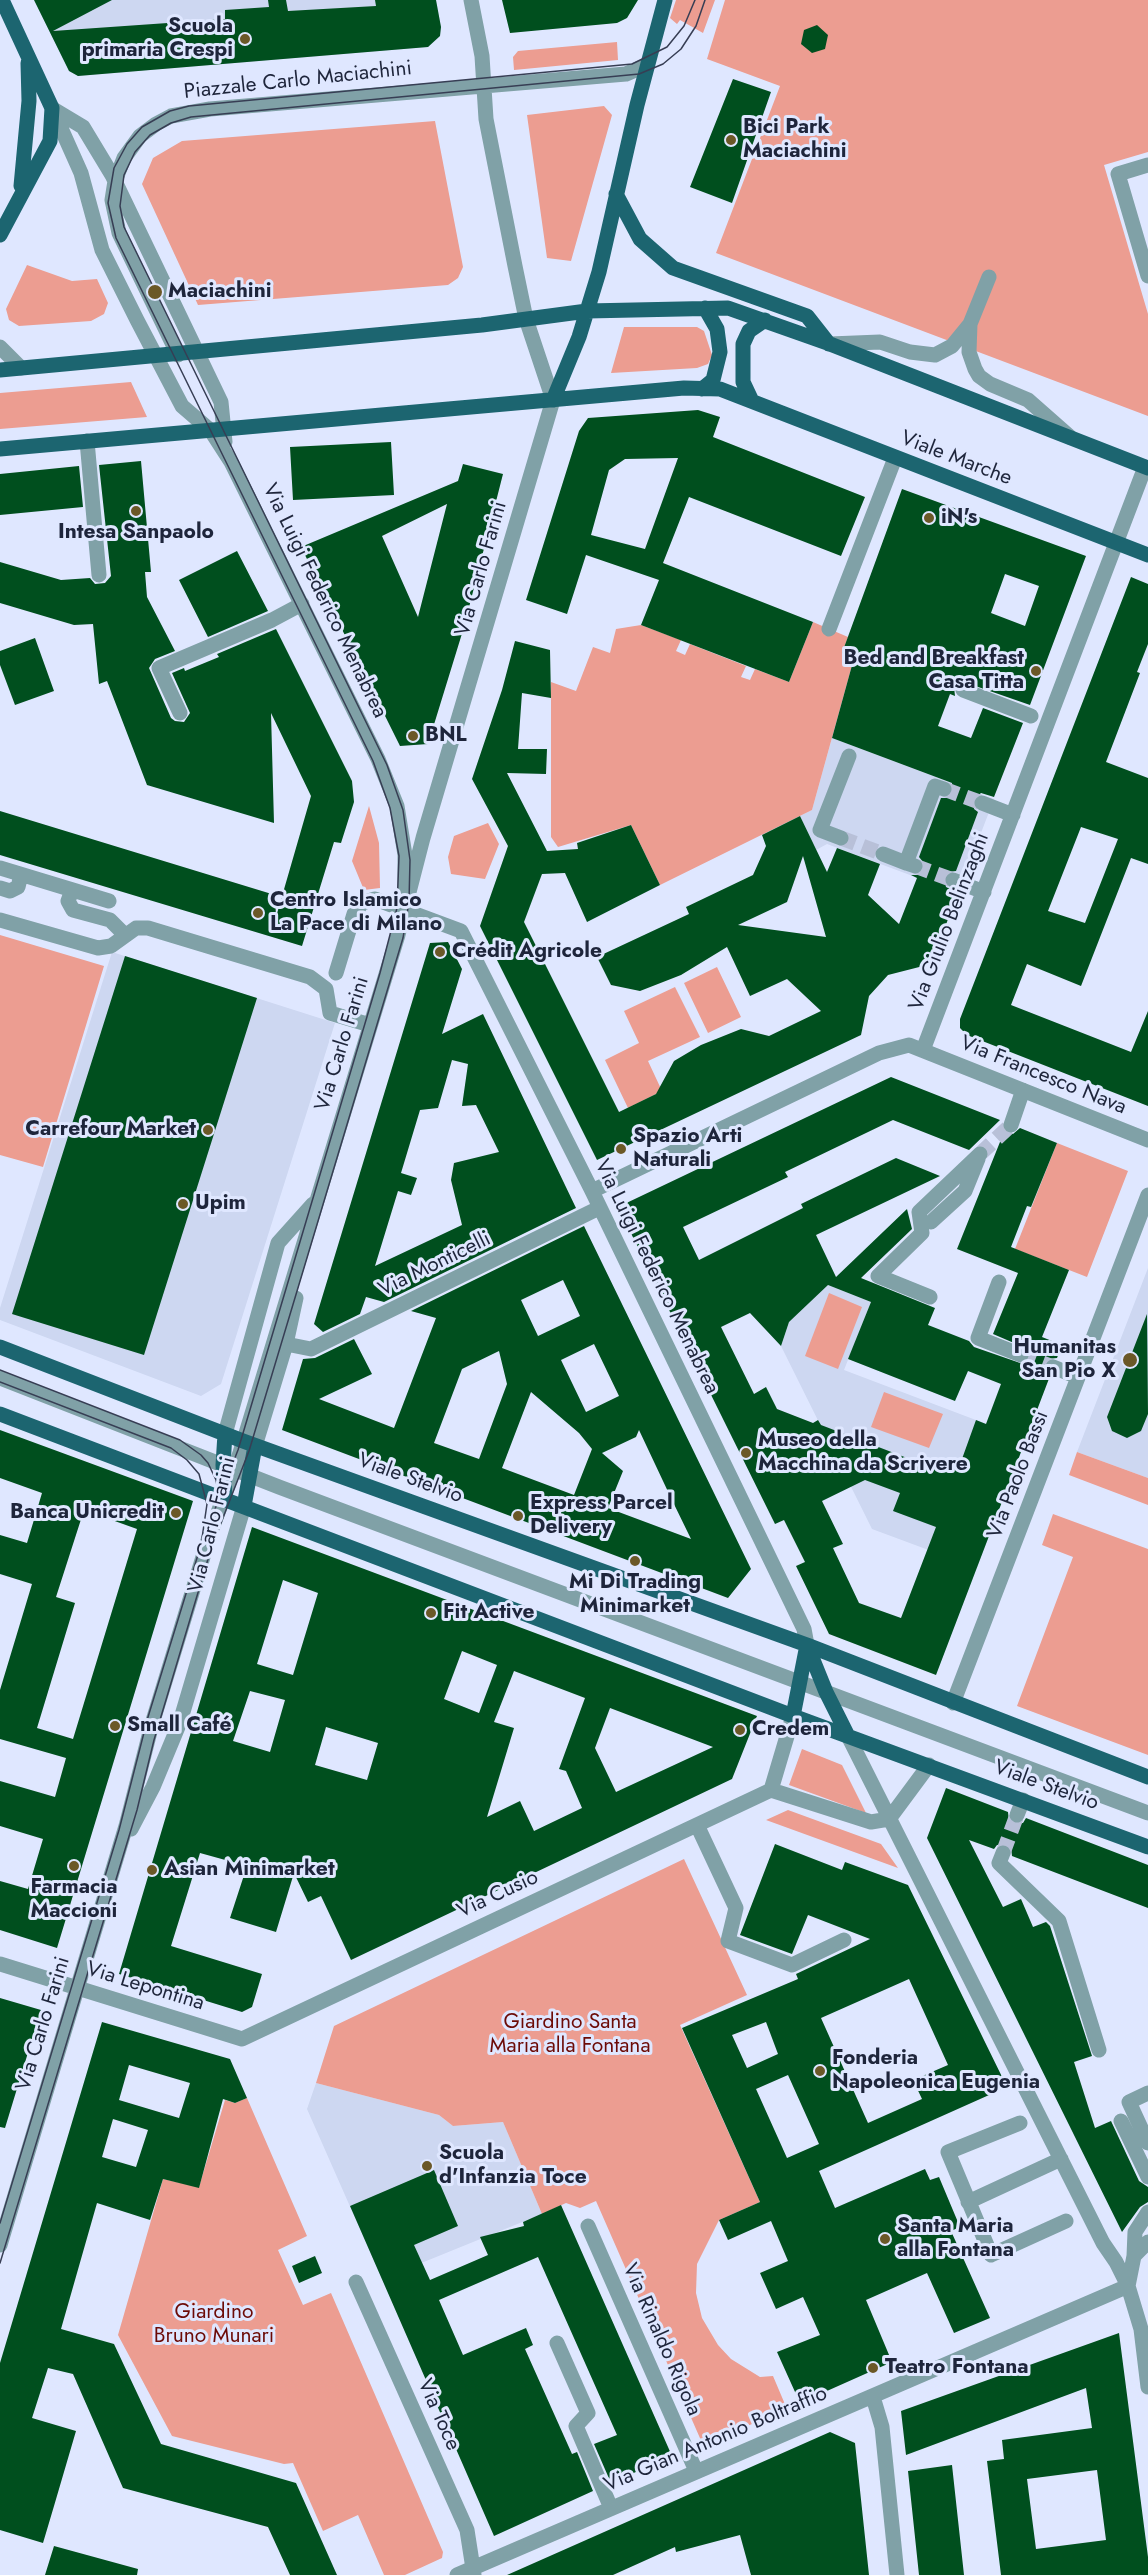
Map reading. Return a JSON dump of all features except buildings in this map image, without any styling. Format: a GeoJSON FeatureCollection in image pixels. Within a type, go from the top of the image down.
{"type":"FeatureCollection","features":[{"type":"Feature","properties":{"kind":"main road"},"geometry":{"type":"LineString","coordinates":[[0,235],[50,141],[52,108],[2,0]]}},
{"type":"Feature","properties":{"kind":"main road"},"geometry":{"type":"LineString","coordinates":[[552,400],[587,311],[665,0]]}},
{"type":"Feature","properties":{"kind":"main road"},"geometry":{"type":"LineString","coordinates":[[20,194],[28,109],[28,57]]}},
{"type":"Feature","properties":{"kind":"main road"},"geometry":{"type":"LineString","coordinates":[[616,194],[640,239],[673,268],[807,316],[830,344]]}},
{"type":"Feature","properties":{"kind":"main road"},"geometry":{"type":"LineString","coordinates":[[702,389],[713,380],[720,352],[717,329],[705,308]]}},
{"type":"Feature","properties":{"kind":"main road"},"geometry":{"type":"LineString","coordinates":[[0,370],[156,356],[178,355],[201,358],[587,311],[728,308],[830,344],[1146,467]]}},
{"type":"Feature","properties":{"kind":"main road"},"geometry":{"type":"LineString","coordinates":[[751,399],[743,382],[743,344],[749,331],[765,320]]}},
{"type":"Feature","properties":{"kind":"main road"},"geometry":{"type":"LineString","coordinates":[[0,448],[702,389],[720,389],[751,399]]}},
{"type":"Feature","properties":{"kind":"main road","name":"Viale Marche"},"geometry":{"type":"LineString","coordinates":[[751,399],[895,458],[1148,555]]}},
{"type":"Feature","properties":{"kind":"main road","name":"Viale Stelvio"},"geometry":{"type":"LineString","coordinates":[[0,1347],[249,1443],[807,1645],[1148,1777]]}},
{"type":"Feature","properties":{"kind":"main road"},"geometry":{"type":"LineString","coordinates":[[0,1414],[793,1716],[807,1645]]}},
{"type":"Feature","properties":{"kind":"main road","name":"Via Carlo Farini"},"geometry":{"type":"LineString","coordinates":[[225,1434],[244,1506]]}},
{"type":"Feature","properties":{"kind":"main road","name":"Via Carlo Farini"},"geometry":{"type":"LineString","coordinates":[[225,1498],[235,1469],[249,1443]]}},
{"type":"Feature","properties":{"kind":"main road"},"geometry":{"type":"LineString","coordinates":[[807,1645],[826,1692],[848,1736]]}},
{"type":"Feature","properties":{"kind":"main road","name":"Viale Stelvio"},"geometry":{"type":"LineString","coordinates":[[793,1716],[928,1765],[1020,1808],[1148,1847]]}},
{"type":"Feature","properties":{"kind":"street"},"geometry":{"type":"LineString","coordinates":[[471,0],[482,56],[486,119],[526,319],[552,400]]}},
{"type":"Feature","properties":{"kind":"street","name":"Piazzale Carlo Maciachini"},"geometry":{"type":"LineString","coordinates":[[178,355],[119,233],[112,200],[115,181],[124,158],[140,136],[171,116],[210,109],[626,74],[647,68]]}},
{"type":"Feature","properties":{"kind":"street"},"geometry":{"type":"LineString","coordinates":[[52,108],[83,128],[115,181],[221,402],[217,431],[182,406],[156,356],[102,250],[81,173],[52,108]]}},
{"type":"Feature","properties":{"kind":"street"},"geometry":{"type":"LineString","coordinates":[[1148,165],[1118,174],[1148,276]]}},
{"type":"Feature","properties":{"kind":"street"},"geometry":{"type":"LineString","coordinates":[[830,344],[880,342],[909,352],[935,355],[952,346],[970,324],[989,277]]}},
{"type":"Feature","properties":{"kind":"street"},"geometry":{"type":"LineString","coordinates":[[970,324],[969,352],[979,376],[990,384],[1028,400],[1071,438]]}},
{"type":"Feature","properties":{"kind":"street"},"geometry":{"type":"LineString","coordinates":[[0,347],[21,368]]}},
{"type":"Feature","properties":{"kind":"street","name":"Via Carlo Farini"},"geometry":{"type":"LineString","coordinates":[[249,1443],[317,1200],[398,935],[449,750],[552,400]]}},
{"type":"Feature","properties":{"kind":"street","name":"Via Luigi Federico Menabrea"},"geometry":{"type":"LineString","coordinates":[[217,431],[378,759],[397,806],[405,855],[404,911],[461,931],[592,1191],[804,1629],[807,1645]]}},
{"type":"Feature","properties":{"kind":"street"},"geometry":{"type":"LineString","coordinates":[[87,441],[99,575]]}},
{"type":"Feature","properties":{"kind":"street"},"geometry":{"type":"LineString","coordinates":[[829,629],[895,458]]}},
{"type":"Feature","properties":{"kind":"street","name":"Via Giulio Belinzaghi"},"geometry":{"type":"LineString","coordinates":[[923,1050],[1146,467]]}},
{"type":"Feature","properties":{"kind":"street"},"geometry":{"type":"LineString","coordinates":[[180,713],[159,668],[273,620],[302,604]]}},
{"type":"Feature","properties":{"kind":"street"},"geometry":{"type":"LineString","coordinates":[[963,690],[1031,716]]}},
{"type":"Feature","properties":{"kind":"street"},"geometry":{"type":"LineString","coordinates":[[840,838],[820,830],[849,756]]}},
{"type":"Feature","properties":{"kind":"street"},"geometry":{"type":"LineString","coordinates":[[883,854],[911,864],[935,786],[944,789]]}},
{"type":"Feature","properties":{"kind":"street"},"geometry":{"type":"LineString","coordinates":[[982,803],[1013,815]]}},
{"type":"Feature","properties":{"kind":"street"},"geometry":{"type":"LineString","coordinates":[[0,868],[109,901]]}},
{"type":"Feature","properties":{"kind":"street"},"geometry":{"type":"LineString","coordinates":[[0,888],[10,891],[18,887],[21,875]]}},
{"type":"Feature","properties":{"kind":"street"},"geometry":{"type":"LineString","coordinates":[[953,880],[984,892]]}},
{"type":"Feature","properties":{"kind":"street"},"geometry":{"type":"LineString","coordinates":[[72,890],[68,901],[73,910],[110,920],[125,935]]}},
{"type":"Feature","properties":{"kind":"street"},"geometry":{"type":"LineString","coordinates":[[336,973],[354,914],[362,903],[375,899],[404,911]]}},
{"type":"Feature","properties":{"kind":"street"},"geometry":{"type":"LineString","coordinates":[[0,920],[98,948],[111,946],[136,928],[148,928],[310,977],[326,989],[330,1013],[370,1025]]}},
{"type":"Feature","properties":{"kind":"street"},"geometry":{"type":"LineString","coordinates":[[592,1191],[879,1053],[909,1045],[923,1050]]}},
{"type":"Feature","properties":{"kind":"street","name":"Via Francesco Nava"},"geometry":{"type":"LineString","coordinates":[[923,1050],[1148,1140]]}},
{"type":"Feature","properties":{"kind":"street"},"geometry":{"type":"LineString","coordinates":[[1011,1125],[1023,1090]]}},
{"type":"Feature","properties":{"kind":"street"},"geometry":{"type":"LineString","coordinates":[[930,1297],[878,1276],[922,1233],[918,1212],[984,1156],[965,1191],[932,1222]]}},
{"type":"Feature","properties":{"kind":"street","name":"Via Paolo Bassi"},"geometry":{"type":"LineString","coordinates":[[953,1703],[1148,1195]]}},
{"type":"Feature","properties":{"kind":"street","name":"Via Carlo Farini"},"geometry":{"type":"LineString","coordinates":[[249,1443],[286,1344],[317,1200]]}},
{"type":"Feature","properties":{"kind":"street","name":"Via Carlo Farini"},"geometry":{"type":"LineString","coordinates":[[225,1434],[278,1243],[317,1200]]}},
{"type":"Feature","properties":{"kind":"street","name":"Via Monticelli"},"geometry":{"type":"LineString","coordinates":[[286,1344],[311,1349],[599,1208]]}},
{"type":"Feature","properties":{"kind":"street"},"geometry":{"type":"LineString","coordinates":[[999,1282],[978,1338],[1021,1355]]}},
{"type":"Feature","properties":{"kind":"street"},"geometry":{"type":"LineString","coordinates":[[1053,1367],[1078,1377]]}},
{"type":"Feature","properties":{"kind":"street"},"geometry":{"type":"LineString","coordinates":[[0,1378],[279,1487],[801,1681]]}},
{"type":"Feature","properties":{"kind":"street","name":"Via Carlo Farini"},"geometry":{"type":"LineString","coordinates":[[0,2245],[119,1850],[152,1724],[210,1534],[225,1498]]}},
{"type":"Feature","properties":{"kind":"street","name":"Via Carlo Farini"},"geometry":{"type":"LineString","coordinates":[[119,1850],[142,1810],[180,1722],[244,1506]]}},
{"type":"Feature","properties":{"kind":"street","name":"Viale Stelvio"},"geometry":{"type":"LineString","coordinates":[[801,1681],[1148,1813]]}},
{"type":"Feature","properties":{"kind":"street"},"geometry":{"type":"LineString","coordinates":[[793,1716],[771,1790],[872,1822],[889,1820],[928,1765]]}},
{"type":"Feature","properties":{"kind":"street"},"geometry":{"type":"LineString","coordinates":[[848,1736],[1061,2159],[1128,2286],[1141,2329],[1148,2387]]}},
{"type":"Feature","properties":{"kind":"street","name":"Via Cusio"},"geometry":{"type":"LineString","coordinates":[[242,2039],[771,1790]]}},
{"type":"Feature","properties":{"kind":"street"},"geometry":{"type":"LineString","coordinates":[[698,1825],[736,1908],[728,1941],[792,1965],[844,1940]]}},
{"type":"Feature","properties":{"kind":"street"},"geometry":{"type":"LineString","coordinates":[[1003,1853],[999,1863],[1059,1921],[1099,2050]]}},
{"type":"Feature","properties":{"kind":"street","name":"Via Lepontina"},"geometry":{"type":"LineString","coordinates":[[0,1964],[242,2039]]}},
{"type":"Feature","properties":{"kind":"street"},"geometry":{"type":"LineString","coordinates":[[1148,2093],[1129,2102],[1148,2142]]}},
{"type":"Feature","properties":{"kind":"street"},"geometry":{"type":"LineString","coordinates":[[1121,2121],[1148,2177]]}},
{"type":"Feature","properties":{"kind":"street"},"geometry":{"type":"LineString","coordinates":[[1020,2123],[948,2152],[991,2254],[1066,2221]]}},
{"type":"Feature","properties":{"kind":"street"},"geometry":{"type":"LineString","coordinates":[[969,2202],[1061,2159]]}},
{"type":"Feature","properties":{"kind":"street"},"geometry":{"type":"LineString","coordinates":[[1128,2286],[1134,2256],[1135,2232],[1148,2212]]}},
{"type":"Feature","properties":{"kind":"street","name":"Via Rinaldo Rigola"},"geometry":{"type":"LineString","coordinates":[[588,2226],[696,2471]]}},
{"type":"Feature","properties":{"kind":"street"},"geometry":{"type":"LineString","coordinates":[[1134,2256],[1148,2242]]}},
{"type":"Feature","properties":{"kind":"street","name":"Via Toce"},"geometry":{"type":"LineString","coordinates":[[356,2282],[467,2530],[473,2572]]}},
{"type":"Feature","properties":{"kind":"street","name":"Via Gian Antonio Boltraffio"},"geometry":{"type":"LineString","coordinates":[[457,2575],[473,2572],[611,2508],[993,2346],[1128,2286]]}},
{"type":"Feature","properties":{"kind":"street"},"geometry":{"type":"LineString","coordinates":[[557,2343],[588,2413],[576,2426],[611,2508]]}},
{"type":"Feature","properties":{"kind":"street"},"geometry":{"type":"LineString","coordinates":[[873,2397],[882,2427],[897,2575]]}},
{"type":"Feature","properties":{"kind":"shaded area","name":"Scuola primaria Crespi"},"geometry":{"type":"Polygon","coordinates":[[[34,0],[436,0],[441,27],[440,36],[428,47],[78,76],[69,71],[34,0]]]}},
{"type":"Feature","properties":{"kind":"shaded area"},"geometry":{"type":"Polygon","coordinates":[[[832,738],[994,799],[958,893],[827,844],[816,850],[800,816],[812,810],[832,738]]]}},
{"type":"Feature","properties":{"kind":"shaded area"},"geometry":{"type":"Polygon","coordinates":[[[112,952],[335,1023],[221,1384],[201,1396],[0,1320],[0,1308],[112,952]]]}},
{"type":"Feature","properties":{"kind":"shaded area","name":"Humanitas San Pio X"},"geometry":{"type":"Polygon","coordinates":[[[1148,1268],[1148,1478],[1077,1452],[1148,1268]]]}},
{"type":"Feature","properties":{"kind":"shaded area"},"geometry":{"type":"Polygon","coordinates":[[[828,1285],[871,1302],[844,1370],[1026,1439],[977,1568],[872,1529],[781,1346],[789,1322],[828,1285]]]}},
{"type":"Feature","properties":{"kind":"shaded area","name":"Scuola d'Infanzia Toce"},"geometry":{"type":"Polygon","coordinates":[[[316,2083],[439,2115],[453,2126],[503,2122],[542,2214],[382,2279],[307,2109],[316,2083]]]}},
{"type":"Feature","properties":{"kind":"green space"},"geometry":{"type":"Polygon","coordinates":[[[676,0],[715,0],[703,33],[680,20],[677,24],[670,18],[676,0]]]}},
{"type":"Feature","properties":{"kind":"green space"},"geometry":{"type":"Polygon","coordinates":[[[725,0],[1148,0],[1148,152],[1104,165],[1148,314],[1148,416],[716,253],[780,86],[707,59],[725,0]]]}},
{"type":"Feature","properties":{"kind":"green space"},"geometry":{"type":"Polygon","coordinates":[[[617,42],[618,60],[514,70],[513,57],[518,51],[617,42]]]}},
{"type":"Feature","properties":{"kind":"green space"},"geometry":{"type":"Polygon","coordinates":[[[604,106],[612,115],[571,261],[547,258],[527,115],[604,106]]]}},
{"type":"Feature","properties":{"kind":"green space"},"geometry":{"type":"Polygon","coordinates":[[[435,121],[463,267],[458,278],[448,285],[198,305],[142,184],[153,158],[182,141],[435,121]]]}},
{"type":"Feature","properties":{"kind":"green space"},"geometry":{"type":"Polygon","coordinates":[[[27,265],[72,281],[97,279],[108,303],[104,314],[91,321],[19,326],[9,320],[6,309],[27,265]]]}},
{"type":"Feature","properties":{"kind":"green space"},"geometry":{"type":"Polygon","coordinates":[[[624,327],[697,327],[704,331],[712,355],[708,364],[697,368],[611,373],[624,327]]]}},
{"type":"Feature","properties":{"kind":"green space"},"geometry":{"type":"Polygon","coordinates":[[[131,382],[147,417],[0,429],[0,393],[131,382]]]}},
{"type":"Feature","properties":{"kind":"green space"},"geometry":{"type":"Polygon","coordinates":[[[813,622],[848,637],[842,653],[854,658],[812,810],[660,885],[631,825],[558,847],[551,837],[551,682],[576,691],[593,647],[610,653],[616,629],[641,625],[681,640],[676,651],[685,655],[690,644],[746,666],[741,677],[750,680],[755,669],[789,682],[813,622]]]}},
{"type":"Feature","properties":{"kind":"green space"},"geometry":{"type":"Polygon","coordinates":[[[369,806],[379,843],[380,888],[364,890],[352,861],[369,806]]]}},
{"type":"Feature","properties":{"kind":"green space"},"geometry":{"type":"Polygon","coordinates":[[[488,823],[499,844],[485,879],[451,874],[448,857],[454,836],[488,823]]]}},
{"type":"Feature","properties":{"kind":"green space"},"geometry":{"type":"Polygon","coordinates":[[[0,935],[104,966],[43,1167],[0,1155],[0,935]]]}},
{"type":"Feature","properties":{"kind":"green space"},"geometry":{"type":"Polygon","coordinates":[[[717,967],[741,1017],[708,1033],[684,983],[717,967]]]}},
{"type":"Feature","properties":{"kind":"green space"},"geometry":{"type":"Polygon","coordinates":[[[675,987],[700,1037],[648,1061],[662,1091],[628,1108],[605,1060],[639,1043],[624,1011],[675,987]]]}},
{"type":"Feature","properties":{"kind":"green space"},"geometry":{"type":"Polygon","coordinates":[[[1057,1143],[1128,1171],[1087,1277],[1015,1249],[1057,1143]]]}},
{"type":"Feature","properties":{"kind":"green space"},"geometry":{"type":"Polygon","coordinates":[[[829,1293],[862,1307],[838,1369],[805,1356],[829,1293]]]}},
{"type":"Feature","properties":{"kind":"green space"},"geometry":{"type":"Polygon","coordinates":[[[884,1392],[943,1414],[929,1448],[871,1427],[884,1392]]]}},
{"type":"Feature","properties":{"kind":"green space"},"geometry":{"type":"Polygon","coordinates":[[[1077,1452],[1148,1478],[1148,1505],[1069,1475],[1077,1452]]]}},
{"type":"Feature","properties":{"kind":"green space"},"geometry":{"type":"Polygon","coordinates":[[[1053,1514],[1148,1549],[1148,1755],[1017,1706],[1073,1557],[1042,1545],[1053,1514]]]}},
{"type":"Feature","properties":{"kind":"green space"},"geometry":{"type":"Polygon","coordinates":[[[802,1749],[842,1765],[866,1813],[789,1785],[802,1749]]]}},
{"type":"Feature","properties":{"kind":"green space"},"geometry":{"type":"Polygon","coordinates":[[[788,1810],[881,1844],[898,1868],[766,1820],[788,1810]]]}},
{"type":"Feature","properties":{"kind":"green space","name":"Giardino Santa Maria alla Fontana"},"geometry":{"type":"Polygon","coordinates":[[[684,1859],[747,1995],[680,2025],[760,2202],[719,2220],[697,2264],[696,2293],[702,2318],[718,2345],[731,2359],[760,2377],[773,2376],[787,2409],[703,2445],[596,2201],[580,2208],[566,2203],[542,2214],[503,2122],[453,2126],[439,2115],[316,2083],[334,2026],[684,1859]]]}},
{"type":"Feature","properties":{"kind":"green space","name":"Giardino Bruno Munari"},"geometry":{"type":"Polygon","coordinates":[[[247,2098],[307,2236],[278,2250],[303,2305],[331,2293],[443,2552],[442,2558],[405,2575],[384,2575],[358,2515],[323,2531],[293,2463],[284,2464],[172,2436],[118,2335],[163,2179],[199,2187],[225,2100],[235,2103],[247,2098]]]}},
{"type":"Feature","properties":{"kind":"tunnel"},"geometry":{"type":"LineString","coordinates":[[944,789],[982,803]]}},
{"type":"Feature","properties":{"kind":"tunnel"},"geometry":{"type":"LineString","coordinates":[[841,838],[883,854]]}},
{"type":"Feature","properties":{"kind":"tunnel"},"geometry":{"type":"LineString","coordinates":[[915,866],[953,880]]}},
{"type":"Feature","properties":{"kind":"tunnel"},"geometry":{"type":"LineString","coordinates":[[980,1154],[1011,1125]]}},
{"type":"Feature","properties":{"kind":"tunnel"},"geometry":{"type":"LineString","coordinates":[[1021,1355],[1053,1367]]}},
{"type":"Feature","properties":{"kind":"tunnel"},"geometry":{"type":"LineString","coordinates":[[1003,1853],[1017,1815]]}},
{"type":"Feature","properties":{"kind":"tram line"},"geometry":{"type":"LineString","coordinates":[[201,1545],[238,1450],[380,973],[397,908],[399,856],[390,808],[373,761],[116,238],[108,203],[114,168],[127,144],[142,127],[170,111],[189,106],[632,64],[667,47],[684,26],[695,0]]}},
{"type":"Feature","properties":{"kind":"tram line"},"geometry":{"type":"LineString","coordinates":[[212,1546],[249,1451],[403,938],[409,902],[410,860],[403,810],[387,765],[124,227],[120,206],[124,175],[135,152],[150,135],[171,123],[191,117],[639,74],[663,64],[681,49],[696,26],[705,0]]}},
{"type":"Feature","properties":{"kind":"tram line"},"geometry":{"type":"LineString","coordinates":[[0,1370],[180,1440],[208,1463],[216,1480],[219,1498]]}},
{"type":"Feature","properties":{"kind":"tram line"},"geometry":{"type":"LineString","coordinates":[[0,1382],[171,1448],[187,1460],[199,1474],[207,1504],[201,1545],[148,1717],[119,1830],[0,2223]]}},
{"type":"Feature","properties":{"kind":"tram line"},"geometry":{"type":"LineString","coordinates":[[0,2263],[137,1810],[154,1740],[214,1539]]}},
{"type":"Feature","properties":{"kind":"place","name":"Scuola primaria Crespi"},"geometry":{"type":"Point","coordinates":[245,39]}},
{"type":"Feature","properties":{"kind":"place","name":"Bici Park Maciachini"},"geometry":{"type":"Point","coordinates":[731,140]}},
{"type":"Feature","properties":{"kind":"place","name":"Maciachini"},"geometry":{"type":"Point","coordinates":[155,292]}},
{"type":"Feature","properties":{"kind":"place","name":"Intesa Sanpaolo"},"geometry":{"type":"Point","coordinates":[136,511]}},
{"type":"Feature","properties":{"kind":"place","name":"iN's"},"geometry":{"type":"Point","coordinates":[929,518]}},
{"type":"Feature","properties":{"kind":"place","name":"Bed and Breakfast Casa Titta"},"geometry":{"type":"Point","coordinates":[1036,671]}},
{"type":"Feature","properties":{"kind":"place","name":"BNL"},"geometry":{"type":"Point","coordinates":[413,736]}},
{"type":"Feature","properties":{"kind":"place","name":"Centro Islamico La Pace di Milano"},"geometry":{"type":"Point","coordinates":[258,913]}},
{"type":"Feature","properties":{"kind":"place","name":"Crédit Agricole"},"geometry":{"type":"Point","coordinates":[440,952]}},
{"type":"Feature","properties":{"kind":"place","name":"Carrefour Market"},"geometry":{"type":"Point","coordinates":[208,1130]}},
{"type":"Feature","properties":{"kind":"place","name":"Spazio Arti Naturali"},"geometry":{"type":"Point","coordinates":[621,1149]}},
{"type":"Feature","properties":{"kind":"place","name":"Upim"},"geometry":{"type":"Point","coordinates":[183,1204]}},
{"type":"Feature","properties":{"kind":"place","name":"Humanitas San Pio X"},"geometry":{"type":"Point","coordinates":[1130,1360]}},
{"type":"Feature","properties":{"kind":"place","name":"Museo della Macchina da Scrivere"},"geometry":{"type":"Point","coordinates":[746,1453]}},
{"type":"Feature","properties":{"kind":"place","name":"Banca Unicredit"},"geometry":{"type":"Point","coordinates":[176,1513]}},
{"type":"Feature","properties":{"kind":"place","name":"Express Parcel Delivery"},"geometry":{"type":"Point","coordinates":[518,1516]}},
{"type":"Feature","properties":{"kind":"place","name":"Mi Di Trading Minimarket"},"geometry":{"type":"Point","coordinates":[635,1561]}},
{"type":"Feature","properties":{"kind":"place","name":"Fit Active"},"geometry":{"type":"Point","coordinates":[431,1613]}},
{"type":"Feature","properties":{"kind":"place","name":"Small Café"},"geometry":{"type":"Point","coordinates":[115,1726]}},
{"type":"Feature","properties":{"kind":"place","name":"Credem"},"geometry":{"type":"Point","coordinates":[740,1730]}},
{"type":"Feature","properties":{"kind":"place","name":"Farmacia Maccioni"},"geometry":{"type":"Point","coordinates":[74,1866]}},
{"type":"Feature","properties":{"kind":"place","name":"Asian Minimarket"},"geometry":{"type":"Point","coordinates":[152,1870]}},
{"type":"Feature","properties":{"kind":"place","name":"Fonderia Napoleonica Eugenia"},"geometry":{"type":"Point","coordinates":[820,2071]}},
{"type":"Feature","properties":{"kind":"place","name":"Scuola d'Infanzia Toce"},"geometry":{"type":"Point","coordinates":[427,2166]}},
{"type":"Feature","properties":{"kind":"place","name":"Santa Maria alla Fontana"},"geometry":{"type":"Point","coordinates":[885,2239]}},
{"type":"Feature","properties":{"kind":"place","name":"Teatro Fontana"},"geometry":{"type":"Point","coordinates":[873,2368]}}]}
